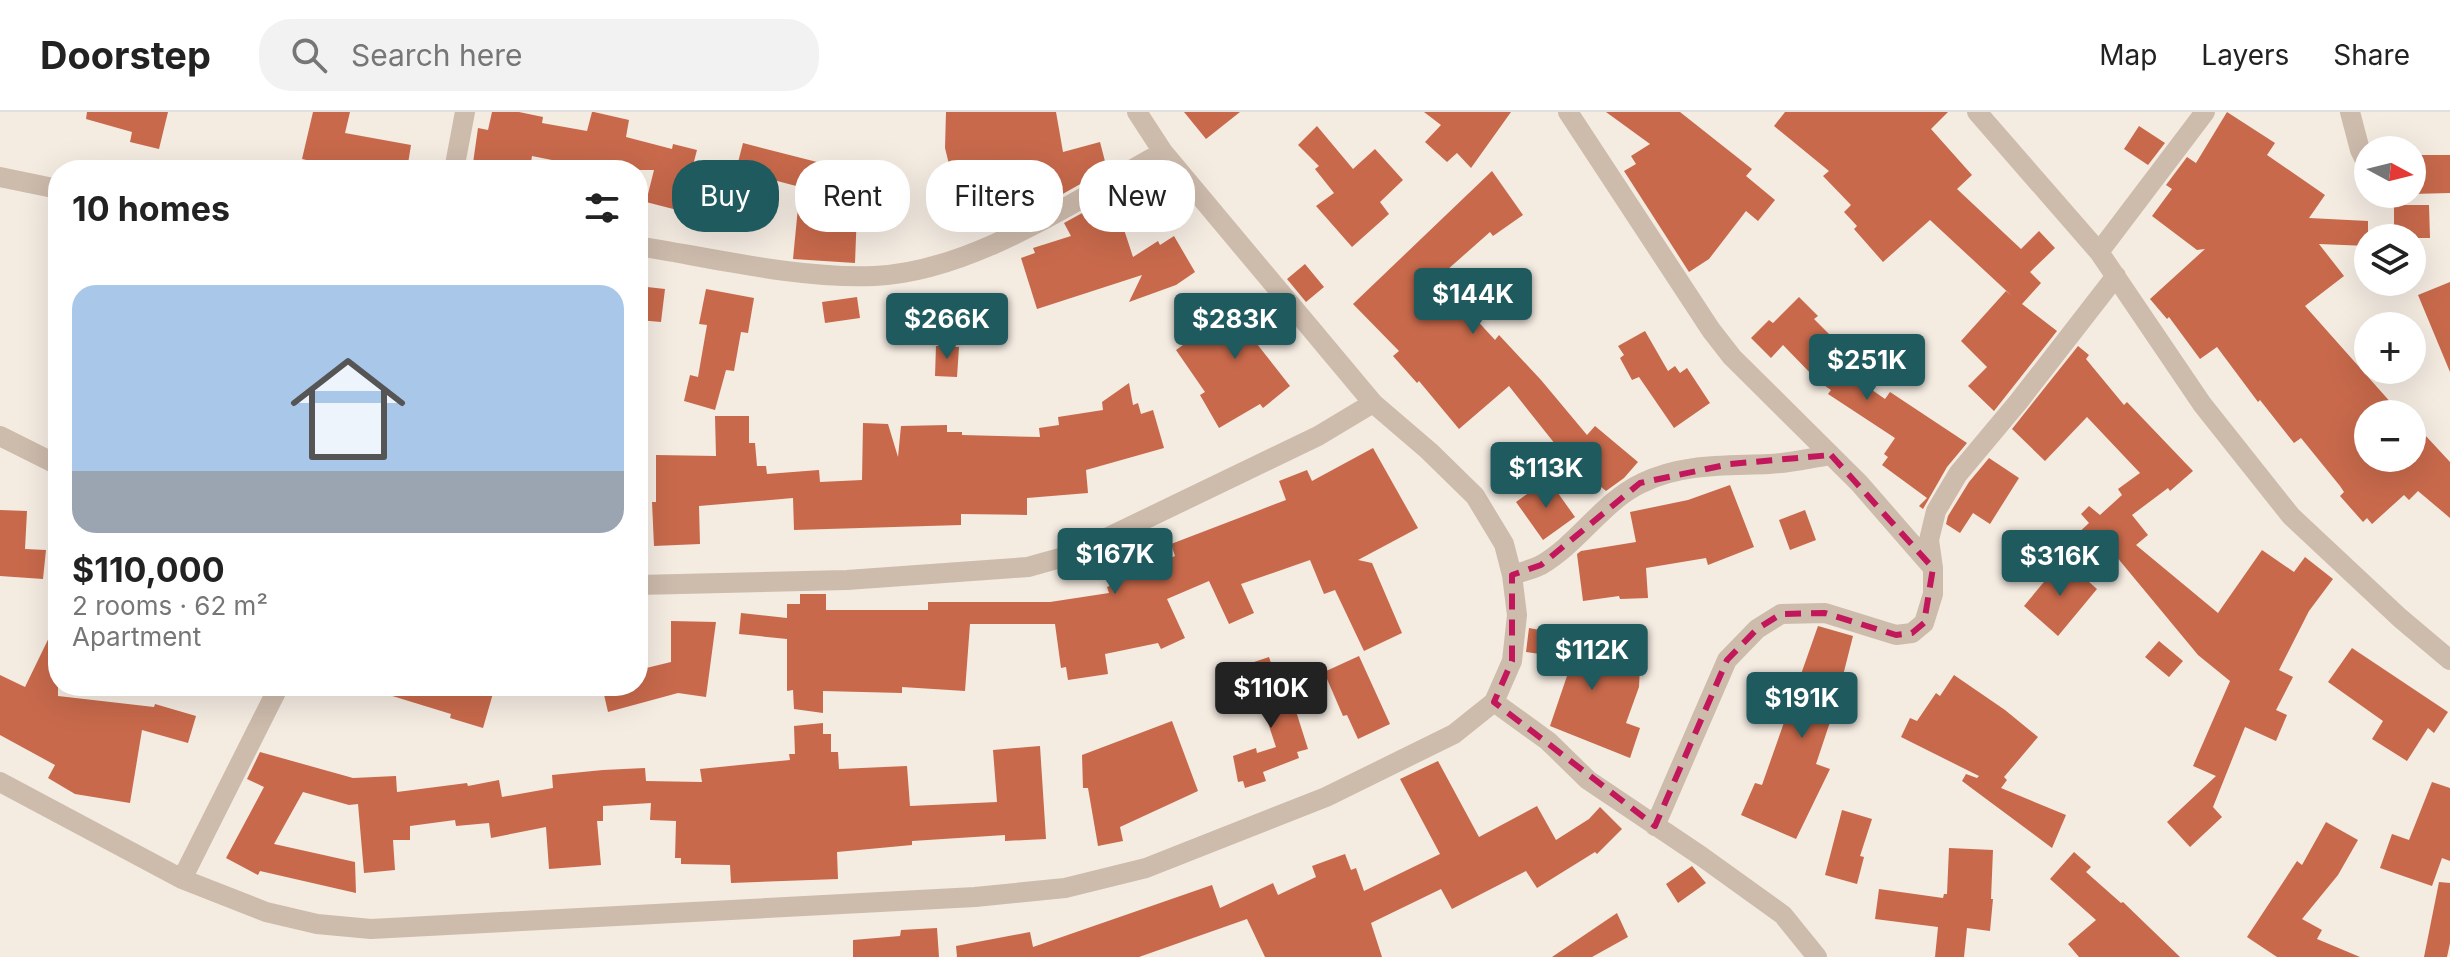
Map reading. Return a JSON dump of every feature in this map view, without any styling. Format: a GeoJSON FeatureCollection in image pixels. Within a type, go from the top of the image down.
{"type":"FeatureCollection","features":[{"type":"Feature","properties":{"kind":"street"},"geometry":{"type":"LineString","coordinates":[[456,160],[465,112]]}},
{"type":"Feature","properties":{"kind":"street"},"geometry":{"type":"LineString","coordinates":[[0,782],[182,879],[266,912],[317,924],[371,929],[975,897],[1065,888],[1146,868],[1326,797],[1454,734],[1494,702],[1512,661],[1517,615],[1504,544],[1475,496],[1373,403],[1163,152],[1137,112]]}},
{"type":"Feature","properties":{"kind":"street"},"geometry":{"type":"LineString","coordinates":[[1568,112],[1711,330],[1732,357],[1831,455],[1933,568]]}},
{"type":"Feature","properties":{"kind":"street"},"geometry":{"type":"LineString","coordinates":[[1977,112],[2099,252],[2202,404],[2291,516],[2400,618],[2450,660]]}},
{"type":"Feature","properties":{"kind":"street"},"geometry":{"type":"LineString","coordinates":[[2099,252],[2205,112]]}},
{"type":"Feature","properties":{"kind":"street"},"geometry":{"type":"LineString","coordinates":[[2350,112],[2356,136]]}},
{"type":"Feature","properties":{"kind":"street"},"geometry":{"type":"LineString","coordinates":[[648,248],[796,272],[874,276],[931,267],[984,251],[1163,152]]}},
{"type":"Feature","properties":{"kind":"street"},"geometry":{"type":"LineString","coordinates":[[0,177],[48,187]]}},
{"type":"Feature","properties":{"kind":"street"},"geometry":{"type":"LineString","coordinates":[[1655,826],[1727,660],[1757,629],[1781,614],[1825,613],[1896,635],[1912,633],[1924,623],[1933,594],[1929,540],[1936,511],[1958,474],[2116,276]]}},
{"type":"Feature","properties":{"kind":"street"},"geometry":{"type":"LineString","coordinates":[[648,585],[847,580],[1028,567],[1071,555],[1318,436],[1373,403]]}},
{"type":"Feature","properties":{"kind":"street"},"geometry":{"type":"LineString","coordinates":[[0,436],[48,460]]}},
{"type":"Feature","properties":{"kind":"street"},"geometry":{"type":"LineString","coordinates":[[1512,575],[1541,565],[1640,483],[1676,471],[1730,464],[1771,464],[1831,455]]}},
{"type":"Feature","properties":{"kind":"street"},"geometry":{"type":"LineString","coordinates":[[182,879],[274,696]]}},
{"type":"Feature","properties":{"kind":"street"},"geometry":{"type":"LineString","coordinates":[[1494,702],[1548,741],[1588,780],[1783,915],[1817,957]]}},
{"type":"Feature","properties":{"kind":"highlighted area"},"geometry":{"type":"Polygon","coordinates":[[[1831,455],[1933,568],[1924,623],[1912,633],[1896,635],[1825,613],[1781,614],[1757,629],[1727,660],[1655,826],[1494,702],[1512,661],[1512,575],[1541,565],[1640,483],[1730,464],[1831,455]]]}},
{"type":"Feature","properties":{"kind":"building"},"geometry":{"type":"Polygon","coordinates":[[[87,112],[168,112],[159,149],[130,142],[132,132],[86,119],[87,112]]]}},
{"type":"Feature","properties":{"kind":"building"},"geometry":{"type":"Polygon","coordinates":[[[313,112],[350,112],[345,133],[411,145],[409,160],[302,159],[313,112]]]}},
{"type":"Feature","properties":{"kind":"building"},"geometry":{"type":"Polygon","coordinates":[[[492,112],[519,112],[543,117],[542,123],[587,131],[594,112],[629,120],[626,137],[672,149],[673,144],[697,150],[694,160],[672,160],[672,209],[648,203],[654,170],[648,170],[648,160],[552,160],[532,156],[531,160],[473,160],[478,128],[488,130],[492,112]]]}},
{"type":"Feature","properties":{"kind":"building"},"geometry":{"type":"Polygon","coordinates":[[[946,112],[1056,112],[1063,152],[1100,142],[1105,160],[1079,160],[1079,185],[1063,194],[1063,160],[948,160],[945,148],[946,112]]]}},
{"type":"Feature","properties":{"kind":"building"},"geometry":{"type":"Polygon","coordinates":[[[1184,112],[1240,112],[1206,139],[1184,112]]]}},
{"type":"Feature","properties":{"kind":"building"},"geometry":{"type":"Polygon","coordinates":[[[1424,112],[1511,112],[1471,168],[1457,153],[1447,162],[1425,142],[1441,125],[1424,112]]]}},
{"type":"Feature","properties":{"kind":"building"},"geometry":{"type":"Polygon","coordinates":[[[1606,112],[1680,112],[1752,169],[1746,176],[1775,200],[1758,221],[1746,211],[1709,259],[1689,272],[1624,171],[1636,164],[1631,156],[1650,144],[1606,112]]]}},
{"type":"Feature","properties":{"kind":"building"},"geometry":{"type":"Polygon","coordinates":[[[1785,112],[1948,112],[1931,129],[1972,175],[1957,189],[2021,249],[2039,231],[2055,248],[2030,272],[2041,283],[2022,304],[2057,331],[1994,411],[1968,386],[1987,367],[1961,341],[2006,291],[2012,296],[1930,220],[1883,262],[1854,229],[1857,226],[1844,212],[1851,205],[1823,176],[1829,171],[1774,126],[1785,112]]]}},
{"type":"Feature","properties":{"kind":"building"},"geometry":{"type":"Polygon","coordinates":[[[2227,112],[2275,143],[2267,155],[2325,195],[2309,218],[2368,221],[2368,224],[2354,224],[2354,245],[2319,244],[2344,276],[2305,306],[2354,361],[2354,384],[2374,384],[2389,400],[2354,400],[2354,472],[2426,472],[2426,436],[2450,462],[2450,518],[2418,491],[2409,500],[2404,495],[2372,524],[2367,518],[2363,522],[2340,496],[2344,492],[2340,486],[2301,438],[2294,443],[2260,400],[2258,402],[2217,347],[2200,359],[2169,317],[2167,319],[2150,299],[2205,249],[2197,250],[2152,216],[2172,189],[2166,185],[2187,157],[2196,163],[2227,112]]]}},
{"type":"Feature","properties":{"kind":"building"},"geometry":{"type":"Polygon","coordinates":[[[1317,126],[1353,169],[1375,149],[1403,180],[1380,202],[1389,214],[1352,247],[1316,206],[1334,193],[1315,169],[1319,166],[1298,145],[1317,126]]]}},
{"type":"Feature","properties":{"kind":"building"},"geometry":{"type":"Polygon","coordinates":[[[2139,126],[2165,143],[2148,165],[2124,149],[2139,126]]]}},
{"type":"Feature","properties":{"kind":"building"},"geometry":{"type":"Polygon","coordinates":[[[743,143],[809,160],[795,160],[795,186],[779,181],[779,160],[739,160],[743,143]]]}},
{"type":"Feature","properties":{"kind":"building"},"geometry":{"type":"Polygon","coordinates":[[[2426,155],[2450,155],[2450,193],[2426,194],[2426,155]]]}},
{"type":"Feature","properties":{"kind":"building"},"geometry":{"type":"Polygon","coordinates":[[[1492,171],[1523,215],[1493,236],[1490,232],[1438,278],[1495,340],[1499,335],[1587,435],[1595,426],[1638,462],[1624,478],[1606,491],[1567,459],[1509,386],[1459,429],[1419,381],[1417,383],[1393,356],[1399,351],[1353,304],[1492,171]]]}},
{"type":"Feature","properties":{"kind":"building"},"geometry":{"type":"Polygon","coordinates":[[[2429,205],[2430,238],[2426,238],[2426,224],[2394,224],[2394,208],[2426,208],[2429,205]]]}},
{"type":"Feature","properties":{"kind":"building"},"geometry":{"type":"Polygon","coordinates":[[[1079,215],[1079,232],[1125,232],[1133,257],[1158,241],[1160,245],[1174,236],[1195,272],[1176,285],[1129,302],[1142,275],[1037,309],[1021,258],[1035,253],[1033,248],[1071,236],[1064,223],[1079,215]]]}},
{"type":"Feature","properties":{"kind":"building"},"geometry":{"type":"Polygon","coordinates":[[[796,232],[856,232],[855,263],[793,259],[796,232]]]}},
{"type":"Feature","properties":{"kind":"building"},"geometry":{"type":"Polygon","coordinates":[[[1305,264],[1324,287],[1306,302],[1287,279],[1305,264]]]}},
{"type":"Feature","properties":{"kind":"building"},"geometry":{"type":"Polygon","coordinates":[[[2450,282],[2450,372],[2418,296],[2426,296],[2426,292],[2450,282]]]}},
{"type":"Feature","properties":{"kind":"building"},"geometry":{"type":"Polygon","coordinates":[[[648,287],[665,289],[661,322],[648,321],[648,287]]]}},
{"type":"Feature","properties":{"kind":"building"},"geometry":{"type":"Polygon","coordinates":[[[706,289],[754,298],[748,333],[741,332],[734,371],[726,370],[715,410],[684,401],[690,375],[698,377],[707,325],[699,324],[706,289]]]}},
{"type":"Feature","properties":{"kind":"building"},"geometry":{"type":"Polygon","coordinates":[[[1267,296],[1286,319],[1257,344],[1290,386],[1263,408],[1260,404],[1219,428],[1200,395],[1205,392],[1176,350],[1190,340],[1187,336],[1218,314],[1221,319],[1234,310],[1238,316],[1257,299],[1260,302],[1267,296]]]}},
{"type":"Feature","properties":{"kind":"building"},"geometry":{"type":"Polygon","coordinates":[[[857,297],[860,318],[825,323],[822,302],[857,297]]]}},
{"type":"Feature","properties":{"kind":"building"},"geometry":{"type":"Polygon","coordinates":[[[1799,297],[1818,316],[1814,319],[1834,339],[1819,353],[1885,399],[1890,392],[1967,443],[1947,467],[1923,509],[1919,506],[1927,498],[1882,465],[1888,457],[1884,454],[1895,438],[1828,394],[1831,390],[1783,345],[1771,358],[1751,338],[1769,320],[1773,323],[1799,297]]]}},
{"type":"Feature","properties":{"kind":"building"},"geometry":{"type":"Polygon","coordinates":[[[1645,331],[1668,371],[1675,366],[1680,373],[1687,368],[1710,403],[1674,428],[1639,377],[1632,380],[1620,358],[1624,355],[1618,346],[1645,331]]]}},
{"type":"Feature","properties":{"kind":"building"},"geometry":{"type":"Polygon","coordinates":[[[936,346],[959,347],[957,377],[935,376],[936,346]]]}},
{"type":"Feature","properties":{"kind":"building"},"geometry":{"type":"Polygon","coordinates":[[[2078,346],[2089,355],[2086,359],[2124,405],[2127,402],[2193,471],[2170,491],[2168,488],[2132,515],[2148,535],[2136,545],[2218,613],[2262,550],[2294,572],[2305,557],[2333,579],[2309,611],[2279,670],[2293,677],[2276,710],[2287,715],[2276,741],[2245,727],[2213,807],[2222,817],[2190,847],[2167,822],[2216,776],[2193,766],[2230,681],[2198,655],[2101,538],[2085,551],[2074,537],[2089,523],[2081,514],[2089,506],[2100,515],[2122,495],[2118,489],[2140,473],[2087,417],[2045,461],[2012,429],[2078,346]]]}},
{"type":"Feature","properties":{"kind":"building"},"geometry":{"type":"Polygon","coordinates":[[[1129,383],[1133,405],[1138,403],[1141,414],[1153,410],[1164,448],[1086,470],[1088,493],[1027,498],[1027,515],[961,514],[961,525],[794,530],[793,498],[699,506],[700,544],[654,546],[652,502],[656,502],[656,455],[716,456],[715,416],[749,416],[749,443],[755,443],[757,466],[766,466],[767,474],[819,470],[820,482],[862,480],[863,423],[888,424],[898,457],[901,426],[947,425],[947,432],[962,432],[962,435],[1040,437],[1039,428],[1059,425],[1058,417],[1103,410],[1102,402],[1129,383]]]}},
{"type":"Feature","properties":{"kind":"building"},"geometry":{"type":"Polygon","coordinates":[[[1373,448],[1418,528],[1358,560],[1372,563],[1402,633],[1364,651],[1335,590],[1324,594],[1310,560],[1241,584],[1254,613],[1229,624],[1209,581],[1167,599],[1185,638],[1161,649],[1158,643],[1105,654],[1108,674],[1068,680],[1066,667],[1061,668],[1055,624],[970,624],[965,691],[902,687],[902,693],[823,691],[823,713],[794,709],[793,690],[787,691],[787,639],[739,634],[741,613],[787,618],[787,604],[800,604],[800,594],[826,594],[826,610],[928,610],[928,602],[1050,602],[1109,593],[1107,587],[1175,556],[1171,544],[1286,500],[1279,481],[1307,470],[1312,481],[1373,448]]]}},
{"type":"Feature","properties":{"kind":"building"},"geometry":{"type":"Polygon","coordinates":[[[1989,458],[2019,478],[1990,524],[1973,513],[1960,533],[1946,524],[1948,516],[1969,482],[1989,458]]]}},
{"type":"Feature","properties":{"kind":"building"},"geometry":{"type":"Polygon","coordinates":[[[1548,479],[1575,517],[1543,540],[1516,502],[1548,479]]]}},
{"type":"Feature","properties":{"kind":"building"},"geometry":{"type":"Polygon","coordinates":[[[1730,485],[1754,547],[1708,565],[1706,558],[1646,568],[1648,598],[1620,599],[1619,596],[1583,601],[1577,554],[1636,542],[1630,512],[1688,500],[1730,485]]]}},
{"type":"Feature","properties":{"kind":"building"},"geometry":{"type":"Polygon","coordinates":[[[0,510],[27,511],[25,549],[46,550],[43,579],[0,576],[0,510]]]}},
{"type":"Feature","properties":{"kind":"building"},"geometry":{"type":"Polygon","coordinates":[[[1805,510],[1816,540],[1790,550],[1779,520],[1805,510]]]}},
{"type":"Feature","properties":{"kind":"building"},"geometry":{"type":"Polygon","coordinates":[[[2063,559],[2097,589],[2058,636],[2024,606],[2063,559]]]}},
{"type":"Feature","properties":{"kind":"building"},"geometry":{"type":"Polygon","coordinates":[[[671,621],[716,622],[706,697],[678,693],[608,712],[604,696],[648,696],[648,668],[671,662],[671,621]]]}},
{"type":"Feature","properties":{"kind":"building"},"geometry":{"type":"Polygon","coordinates":[[[1818,626],[1853,636],[1835,707],[1816,764],[1830,769],[1796,839],[1741,815],[1755,783],[1762,785],[1818,626]]]}},
{"type":"Feature","properties":{"kind":"building"},"geometry":{"type":"Polygon","coordinates":[[[1529,628],[1556,633],[1640,667],[1639,687],[1626,723],[1640,728],[1630,758],[1550,726],[1567,676],[1555,672],[1561,657],[1526,652],[1529,628]]]}},
{"type":"Feature","properties":{"kind":"building"},"geometry":{"type":"Polygon","coordinates":[[[48,640],[48,696],[154,707],[155,704],[196,716],[188,743],[142,730],[130,803],[75,794],[48,778],[55,765],[0,735],[0,675],[25,687],[48,640]]]}},
{"type":"Feature","properties":{"kind":"building"},"geometry":{"type":"Polygon","coordinates":[[[2159,641],[2183,661],[2169,677],[2145,657],[2159,641]]]}},
{"type":"Feature","properties":{"kind":"building"},"geometry":{"type":"Polygon","coordinates":[[[2352,648],[2448,712],[2434,733],[2428,728],[2407,761],[2372,739],[2383,721],[2328,682],[2352,648]]]}},
{"type":"Feature","properties":{"kind":"building"},"geometry":{"type":"Polygon","coordinates":[[[1359,656],[1390,724],[1358,739],[1347,715],[1343,716],[1324,672],[1359,656]]]}},
{"type":"Feature","properties":{"kind":"building"},"geometry":{"type":"Polygon","coordinates":[[[1269,657],[1286,708],[1294,705],[1308,749],[1297,752],[1299,758],[1263,772],[1266,781],[1245,788],[1243,781],[1238,782],[1233,756],[1256,748],[1257,753],[1276,747],[1251,663],[1269,657]]]}},
{"type":"Feature","properties":{"kind":"building"},"geometry":{"type":"Polygon","coordinates":[[[1954,675],[2038,737],[2004,777],[2007,780],[2001,788],[2066,815],[2052,848],[1962,781],[1966,774],[1979,776],[1901,737],[1910,718],[1917,721],[1936,693],[1940,696],[1954,675]]]}},
{"type":"Feature","properties":{"kind":"building"},"geometry":{"type":"Polygon","coordinates":[[[392,696],[492,696],[483,728],[450,718],[451,714],[392,696]]]}},
{"type":"Feature","properties":{"kind":"building"},"geometry":{"type":"Polygon","coordinates":[[[1172,721],[1198,791],[1120,827],[1123,841],[1098,846],[1088,788],[1083,788],[1082,755],[1172,721]]]}},
{"type":"Feature","properties":{"kind":"building"},"geometry":{"type":"Polygon","coordinates":[[[823,723],[823,734],[831,734],[831,752],[838,752],[839,769],[907,766],[910,806],[997,802],[993,750],[1040,746],[1046,839],[1005,841],[1005,835],[912,841],[912,845],[837,852],[838,879],[731,883],[730,865],[681,864],[681,858],[675,858],[676,821],[650,820],[651,803],[603,806],[603,821],[597,821],[601,865],[549,869],[546,827],[491,838],[489,823],[456,826],[455,820],[410,826],[410,840],[393,840],[395,870],[364,873],[358,804],[349,805],[303,792],[274,844],[355,862],[356,893],[260,871],[258,875],[226,858],[264,787],[247,779],[260,752],[353,778],[396,776],[397,792],[499,780],[502,797],[553,788],[552,775],[603,770],[645,768],[646,781],[702,782],[700,769],[790,760],[789,754],[795,754],[794,726],[823,723]]]}},
{"type":"Feature","properties":{"kind":"building"},"geometry":{"type":"Polygon","coordinates":[[[1438,761],[1479,837],[1537,806],[1556,840],[1589,819],[1600,807],[1622,829],[1597,854],[1595,852],[1537,888],[1526,871],[1452,909],[1441,889],[1371,923],[1382,957],[1265,957],[1247,919],[1139,957],[957,957],[956,946],[1030,932],[1033,947],[1212,885],[1220,908],[1273,883],[1278,895],[1316,877],[1312,866],[1345,854],[1351,870],[1356,868],[1364,891],[1440,854],[1400,779],[1438,761]]]}},
{"type":"Feature","properties":{"kind":"building"},"geometry":{"type":"Polygon","coordinates":[[[2432,782],[2450,788],[2450,861],[2442,858],[2432,886],[2380,868],[2392,834],[2409,840],[2432,782]]]}},
{"type":"Feature","properties":{"kind":"building"},"geometry":{"type":"Polygon","coordinates":[[[1842,810],[1872,819],[1860,856],[1864,857],[1857,884],[1825,875],[1842,810]]]}},
{"type":"Feature","properties":{"kind":"building"},"geometry":{"type":"Polygon","coordinates":[[[2326,822],[2358,840],[2338,875],[2302,919],[2322,930],[2317,939],[2360,957],[2277,957],[2247,937],[2297,861],[2302,865],[2326,822]]]}},
{"type":"Feature","properties":{"kind":"building"},"geometry":{"type":"Polygon","coordinates":[[[1949,848],[1993,850],[1990,931],[1967,928],[1964,957],[1935,957],[1938,927],[1875,919],[1879,889],[1943,898],[1947,894],[1949,848]]]}},
{"type":"Feature","properties":{"kind":"building"},"geometry":{"type":"Polygon","coordinates":[[[2074,852],[2091,867],[2086,872],[2123,902],[2180,957],[2079,957],[2068,944],[2096,920],[2050,879],[2074,852]]]}},
{"type":"Feature","properties":{"kind":"building"},"geometry":{"type":"Polygon","coordinates":[[[1692,866],[1706,883],[1678,903],[1666,884],[1692,866]]]}},
{"type":"Feature","properties":{"kind":"building"},"geometry":{"type":"Polygon","coordinates":[[[2439,882],[2450,883],[2450,943],[2447,957],[2424,957],[2439,882]]]}},
{"type":"Feature","properties":{"kind":"building"},"geometry":{"type":"Polygon","coordinates":[[[1617,913],[1628,937],[1592,957],[1552,957],[1617,913]]]}},
{"type":"Feature","properties":{"kind":"building"},"geometry":{"type":"Polygon","coordinates":[[[937,928],[939,957],[853,957],[853,940],[900,936],[901,930],[937,928]]]}}]}
